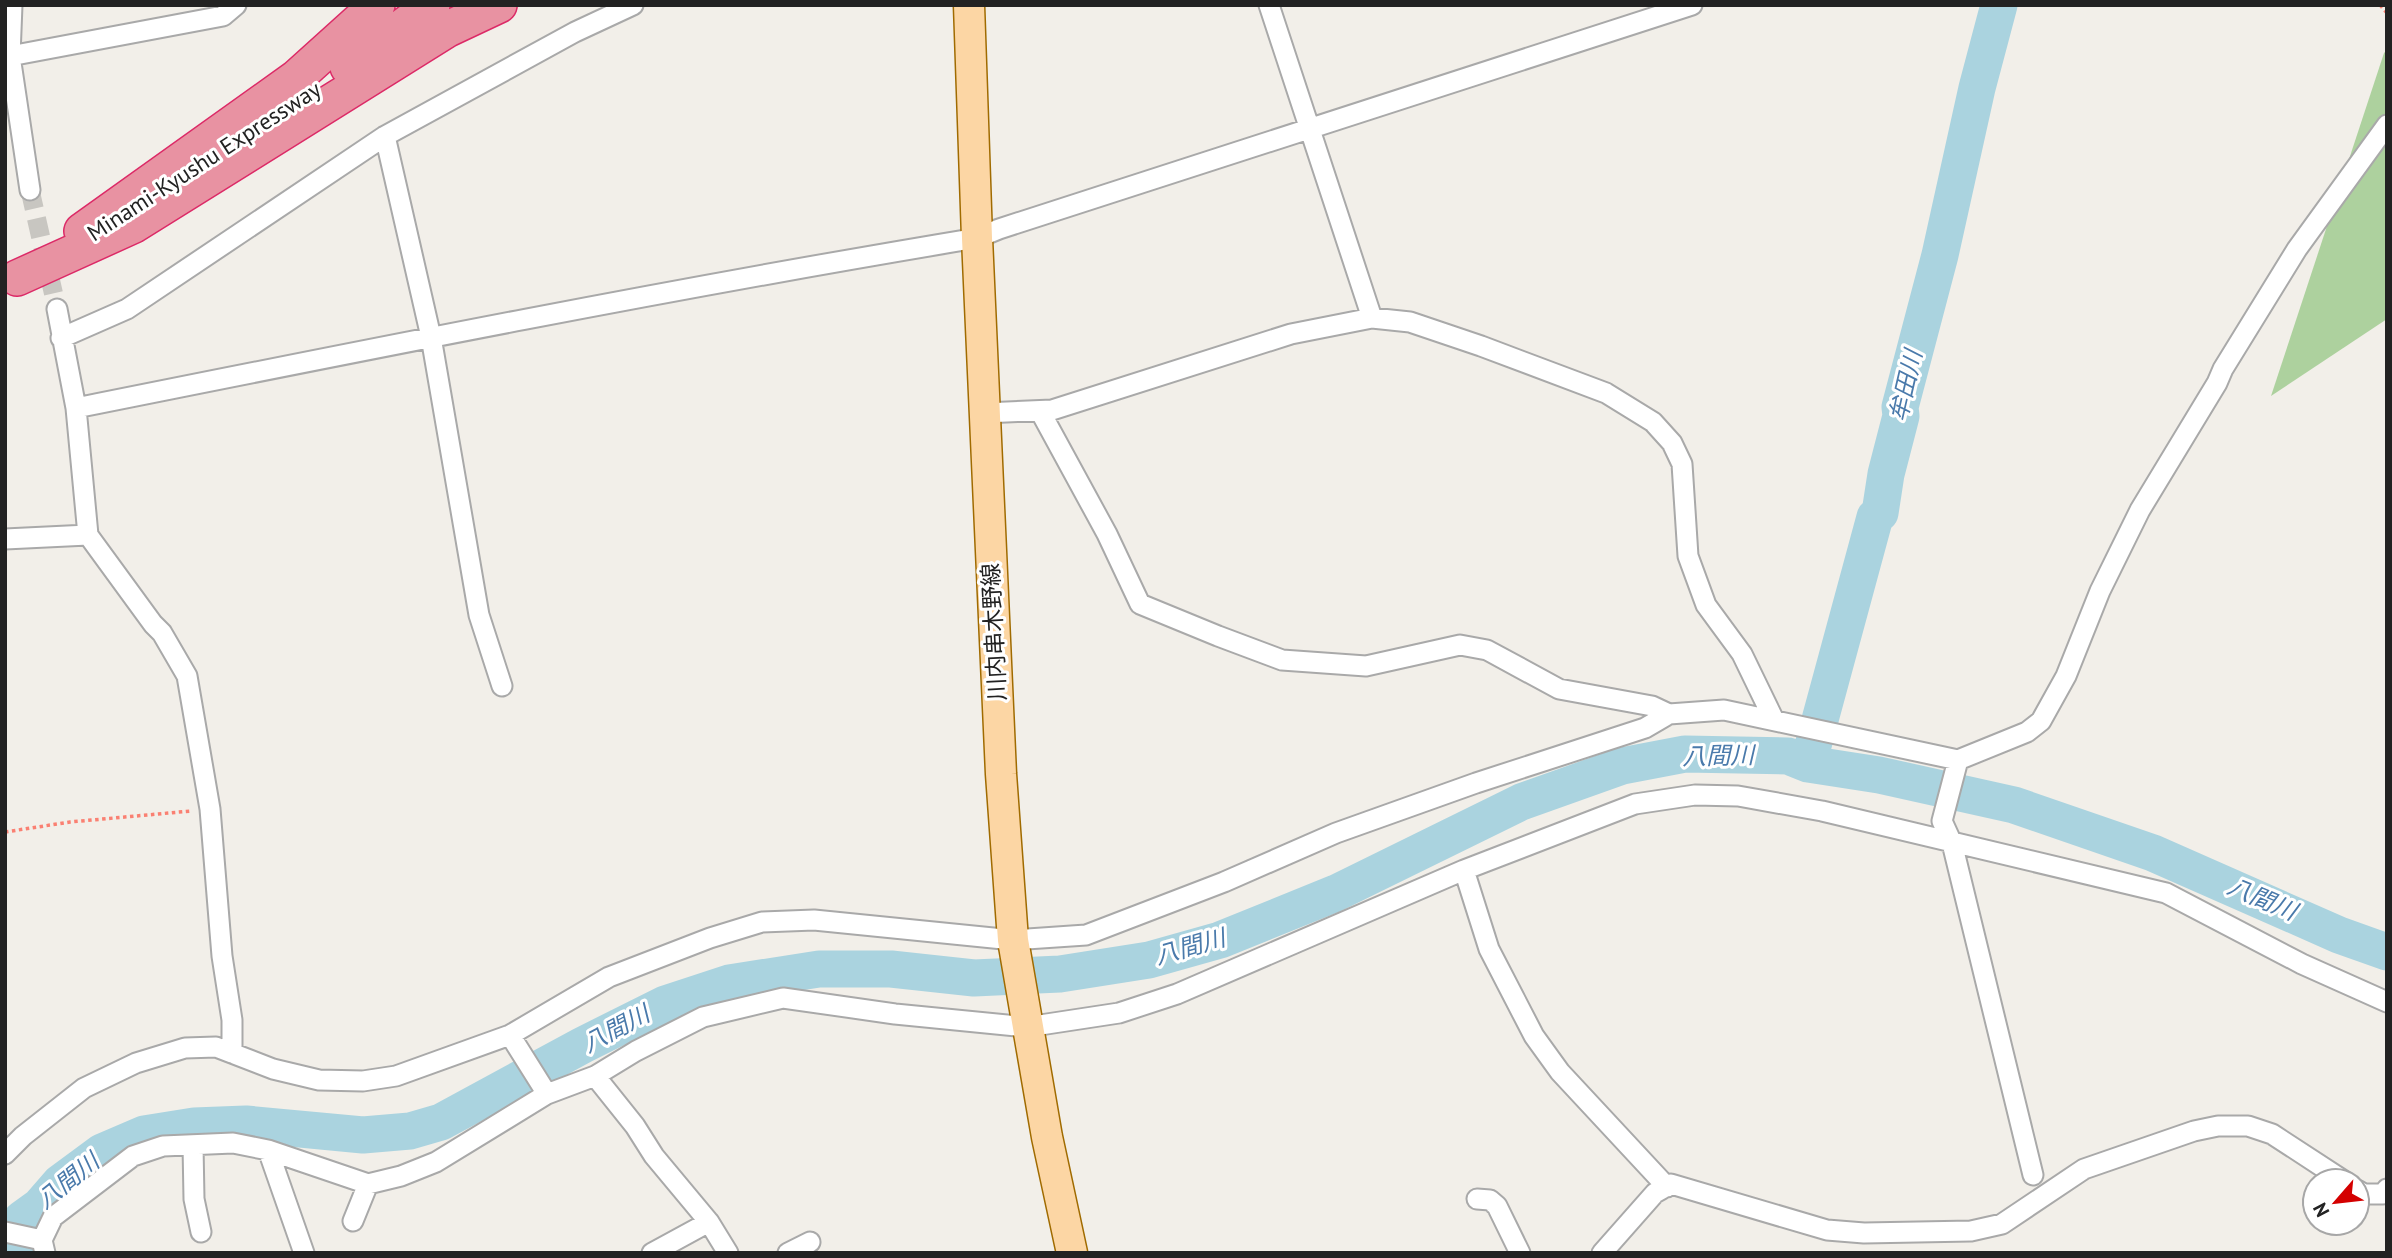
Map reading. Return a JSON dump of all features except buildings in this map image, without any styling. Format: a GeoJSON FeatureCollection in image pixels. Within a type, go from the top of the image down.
{"type":"FeatureCollection","features":[{"type":"Feature","properties":{"kind":"highway"},"geometry":{"type":"LineString","coordinates":[[11,281],[296,78],[377,5]]}},
{"type":"Feature","properties":{"kind":"highway","name":"Minami-Kyushu Expressway"},"geometry":{"type":"LineString","coordinates":[[11,281],[219,158],[432,5]]}},
{"type":"Feature","properties":{"kind":"highway"},"geometry":{"type":"LineString","coordinates":[[11,281],[134,225],[448,29],[499,5]]}},
{"type":"Feature","properties":{"kind":"main road","name":"川内串木野線"},"geometry":{"type":"LineString","coordinates":[[969,5],[976,238],[1001,774],[1013,940],[1047,1137],[1072,1253]]}},
{"type":"Feature","properties":{"kind":"street"},"geometry":{"type":"LineString","coordinates":[[12,5],[10,55],[30,190]]}},
{"type":"Feature","properties":{"kind":"street"},"geometry":{"type":"LineString","coordinates":[[10,55],[223,16],[236,5]]}},
{"type":"Feature","properties":{"kind":"street"},"geometry":{"type":"LineString","coordinates":[[61,338],[127,309],[385,136],[575,32],[633,5]]}},
{"type":"Feature","properties":{"kind":"street"},"geometry":{"type":"LineString","coordinates":[[1269,5],[1372,317]]}},
{"type":"Feature","properties":{"kind":"street"},"geometry":{"type":"LineString","coordinates":[[76,408],[431,337],[976,238],[1692,5]]}},
{"type":"Feature","properties":{"kind":"street"},"geometry":{"type":"LineString","coordinates":[[5,1154],[23,1136],[84,1088],[136,1063],[185,1048],[216,1047],[273,1069],[319,1080],[363,1081],[396,1076],[510,1035],[609,976],[710,937],[762,922],[814,920],[1013,940],[1086,935],[1224,882],[1336,833],[1645,727],[1670,715],[1724,710],[1957,765],[2027,732],[2041,720],[2066,676],[2099,591],[2140,510],[2297,249],[2387,125]]}},
{"type":"Feature","properties":{"kind":"street"},"geometry":{"type":"LineString","coordinates":[[385,136],[431,337],[479,615],[502,685]]}},
{"type":"Feature","properties":{"kind":"street"},"geometry":{"type":"LineString","coordinates":[[57,310],[76,408],[88,535],[162,633],[187,676],[210,809],[222,956],[232,1020],[232,1053]]}},
{"type":"Feature","properties":{"kind":"street"},"geometry":{"type":"LineString","coordinates":[[985,413],[1052,410],[1291,334],[1372,317],[1410,322],[1606,393],[1653,422],[1672,443],[1682,464],[1688,556],[1706,605],[1742,654],[1774,720]]}},
{"type":"Feature","properties":{"kind":"street"},"geometry":{"type":"LineString","coordinates":[[1041,411],[1107,534],[1140,604],[1282,660],[1366,666],[1460,645],[1487,650],[1559,689],[1652,706],[1670,715]]}},
{"type":"Feature","properties":{"kind":"street"},"geometry":{"type":"LineString","coordinates":[[5,539],[88,535]]}},
{"type":"Feature","properties":{"kind":"street"},"geometry":{"type":"LineString","coordinates":[[1957,765],[1942,821],[1952,843],[2033,1175]]}},
{"type":"Feature","properties":{"kind":"street"},"geometry":{"type":"LineString","coordinates":[[5,1232],[40,1244],[53,1217],[133,1156],[163,1146],[233,1143],[268,1150],[368,1184],[401,1176],[436,1163],[547,1094],[595,1076],[636,1051],[703,1017],[783,998],[895,1014],[1027,1027],[1119,1013],[1177,994],[1464,870],[1635,804],[1695,795],[1738,796],[1822,811],[2166,893],[2302,964],[2387,1002]]}},
{"type":"Feature","properties":{"kind":"street"},"geometry":{"type":"LineString","coordinates":[[1464,870],[1489,949],[1534,1036],[1560,1072],[1667,1187]]}},
{"type":"Feature","properties":{"kind":"street"},"geometry":{"type":"LineString","coordinates":[[510,1035],[547,1094]]}},
{"type":"Feature","properties":{"kind":"street"},"geometry":{"type":"LineString","coordinates":[[595,1076],[635,1126],[654,1156],[709,1222],[728,1253]]}},
{"type":"Feature","properties":{"kind":"street"},"geometry":{"type":"LineString","coordinates":[[1602,1253],[1655,1194],[1671,1184],[1827,1230],[1864,1233],[1971,1231],[2002,1224],[2084,1169],[2194,1131],[2218,1126],[2249,1126],[2272,1134],[2323,1167]]}},
{"type":"Feature","properties":{"kind":"street"},"geometry":{"type":"LineString","coordinates":[[193,1145],[194,1199],[201,1232]]}},
{"type":"Feature","properties":{"kind":"street"},"geometry":{"type":"LineString","coordinates":[[268,1150],[304,1253]]}},
{"type":"Feature","properties":{"kind":"street"},"geometry":{"type":"LineString","coordinates":[[353,1221],[368,1184]]}},
{"type":"Feature","properties":{"kind":"street"},"geometry":{"type":"LineString","coordinates":[[2371,1194],[2382,1194],[2387,1189]]}},
{"type":"Feature","properties":{"kind":"street"},"geometry":{"type":"LineString","coordinates":[[1477,1199],[1490,1200],[1497,1206],[1520,1253]]}},
{"type":"Feature","properties":{"kind":"street"},"geometry":{"type":"LineString","coordinates":[[652,1253],[709,1222]]}},
{"type":"Feature","properties":{"kind":"street"},"geometry":{"type":"LineString","coordinates":[[788,1253],[810,1241]]}},
{"type":"Feature","properties":{"kind":"path"},"geometry":{"type":"LineString","coordinates":[[2380,5],[2387,13]]}},
{"type":"Feature","properties":{"kind":"path"},"geometry":{"type":"LineString","coordinates":[[5,832],[70,822],[210,809]]}},
{"type":"Feature","properties":{"kind":"green space"},"geometry":{"type":"Polygon","coordinates":[[[2387,50],[2387,319],[2271,396],[2384,53],[2387,50]]]}},
{"type":"Feature","properties":{"kind":"waterway","name":"牟田川"},"geometry":{"type":"LineString","coordinates":[[1808,764],[1875,517],[1880,513],[1886,474],[1901,416],[1900,407],[1940,255],[1977,88],[1999,5]]}},
{"type":"Feature","properties":{"kind":"waterway","name":"八間川"},"geometry":{"type":"LineString","coordinates":[[18,1253],[22,1219],[40,1206],[60,1183],[102,1152],[144,1134],[194,1126],[246,1124],[363,1135],[410,1131],[441,1122],[665,1004],[729,983],[819,969],[891,969],[974,978],[1060,974],[1149,960],[1220,940],[1336,893],[1521,802],[1622,766],[1685,754],[1788,756],[1808,764],[1879,775],[2014,805],[2153,853],[2339,935],[2387,952]]}},
{"type":"Feature","properties":{"kind":"tunnel"},"geometry":{"type":"LineString","coordinates":[[30,190],[57,309]]}}]}
